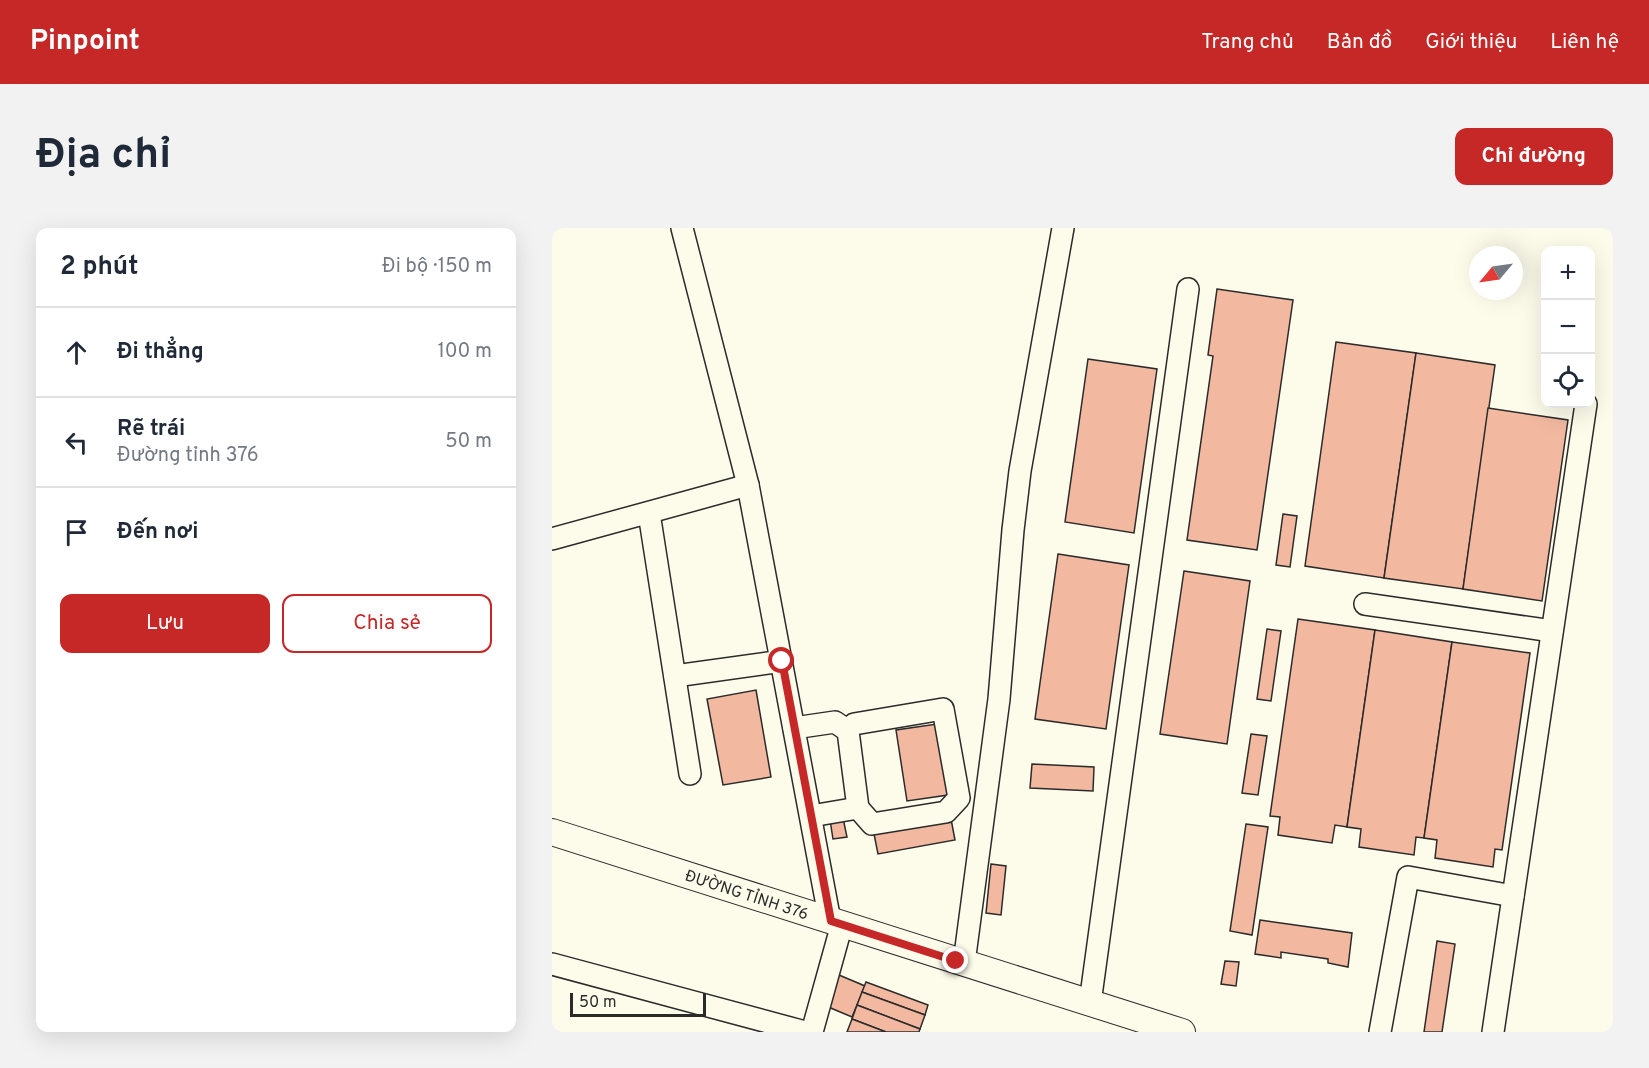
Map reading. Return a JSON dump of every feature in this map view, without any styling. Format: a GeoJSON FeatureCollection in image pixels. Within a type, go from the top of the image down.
{"type":"FeatureCollection","features":[{"type":"Feature","properties":{"kind":"main road","name":"ĐƯỜNG TỈNH 376"},"geometry":{"type":"LineString","coordinates":[[552,832],[1090,1003],[1128,1024],[1182,1032]]}},
{"type":"Feature","properties":{"kind":"street"},"geometry":{"type":"LineString","coordinates":[[682,228],[748,485],[811,816],[836,923],[812,1032]]}},
{"type":"Feature","properties":{"kind":"street"},"geometry":{"type":"LineString","coordinates":[[964,963],[999,699],[1020,471],[1063,228]]}},
{"type":"Feature","properties":{"kind":"street"},"geometry":{"type":"LineString","coordinates":[[1090,1003],[1188,289]]}},
{"type":"Feature","properties":{"kind":"street"},"geometry":{"type":"LineString","coordinates":[[1493,1032],[1585,408]]}},
{"type":"Feature","properties":{"kind":"street"},"geometry":{"type":"LineString","coordinates":[[552,539],[748,485]]}},
{"type":"Feature","properties":{"kind":"street"},"geometry":{"type":"LineString","coordinates":[[649,513],[690,774]]}},
{"type":"Feature","properties":{"kind":"street"},"geometry":{"type":"LineString","coordinates":[[1365,604],[1552,631]]}},
{"type":"Feature","properties":{"kind":"street"},"geometry":{"type":"LineString","coordinates":[[675,676],[782,661]]}},
{"type":"Feature","properties":{"kind":"street"},"geometry":{"type":"LineString","coordinates":[[794,728],[835,722],[848,731],[858,808],[872,824],[946,812],[959,798],[943,709],[854,724],[848,731]]}},
{"type":"Feature","properties":{"kind":"street"},"geometry":{"type":"LineString","coordinates":[[811,816],[858,808]]}},
{"type":"Feature","properties":{"kind":"street"},"geometry":{"type":"LineString","coordinates":[[1380,1032],[1408,877],[1513,896]]}},
{"type":"Feature","properties":{"kind":"street"},"geometry":{"type":"LineString","coordinates":[[552,964],[805,1032]]}},
{"type":"Feature","properties":{"kind":"building"},"geometry":{"type":"Polygon","coordinates":[[[1217,289],[1293,300],[1257,550],[1187,540],[1213,356],[1208,355],[1217,289]]]}},
{"type":"Feature","properties":{"kind":"building"},"geometry":{"type":"Polygon","coordinates":[[[1336,342],[1416,353],[1384,578],[1305,566],[1336,342]]]}},
{"type":"Feature","properties":{"kind":"building"},"geometry":{"type":"Polygon","coordinates":[[[1416,353],[1495,365],[1463,589],[1384,578],[1416,353]]]}},
{"type":"Feature","properties":{"kind":"building"},"geometry":{"type":"Polygon","coordinates":[[[1088,359],[1157,369],[1134,533],[1065,522],[1088,359]]]}},
{"type":"Feature","properties":{"kind":"building"},"geometry":{"type":"Polygon","coordinates":[[[1488,408],[1568,420],[1542,601],[1463,589],[1488,408]]]}},
{"type":"Feature","properties":{"kind":"building"},"geometry":{"type":"Polygon","coordinates":[[[1283,514],[1297,516],[1290,567],[1276,565],[1283,514]]]}},
{"type":"Feature","properties":{"kind":"building"},"geometry":{"type":"Polygon","coordinates":[[[1058,554],[1129,565],[1106,729],[1035,719],[1058,554]]]}},
{"type":"Feature","properties":{"kind":"building"},"geometry":{"type":"Polygon","coordinates":[[[1184,571],[1250,581],[1227,744],[1160,734],[1184,571]]]}},
{"type":"Feature","properties":{"kind":"building"},"geometry":{"type":"Polygon","coordinates":[[[1298,619],[1375,630],[1347,827],[1335,825],[1332,843],[1278,835],[1280,817],[1270,816],[1298,619]]]}},
{"type":"Feature","properties":{"kind":"building"},"geometry":{"type":"Polygon","coordinates":[[[1267,629],[1281,631],[1271,701],[1257,699],[1267,629]]]}},
{"type":"Feature","properties":{"kind":"building"},"geometry":{"type":"Polygon","coordinates":[[[1375,630],[1452,642],[1424,838],[1416,837],[1414,855],[1359,847],[1361,829],[1347,827],[1375,630]]]}},
{"type":"Feature","properties":{"kind":"building"},"geometry":{"type":"Polygon","coordinates":[[[1452,642],[1530,653],[1502,850],[1495,849],[1493,867],[1435,858],[1437,840],[1424,838],[1452,642]]]}},
{"type":"Feature","properties":{"kind":"building"},"geometry":{"type":"Polygon","coordinates":[[[756,690],[771,777],[723,785],[707,699],[756,690]]]}},
{"type":"Feature","properties":{"kind":"building"},"geometry":{"type":"Polygon","coordinates":[[[937,724],[948,795],[907,801],[896,730],[937,724]]]}},
{"type":"Feature","properties":{"kind":"building"},"geometry":{"type":"Polygon","coordinates":[[[1251,734],[1267,736],[1258,795],[1242,793],[1251,734]]]}},
{"type":"Feature","properties":{"kind":"building"},"geometry":{"type":"Polygon","coordinates":[[[1032,764],[1094,767],[1093,791],[1030,788],[1032,764]]]}},
{"type":"Feature","properties":{"kind":"building"},"geometry":{"type":"Polygon","coordinates":[[[843,818],[847,837],[833,839],[830,820],[843,818]]]}},
{"type":"Feature","properties":{"kind":"building"},"geometry":{"type":"Polygon","coordinates":[[[951,819],[955,840],[878,854],[874,834],[951,819]]]}},
{"type":"Feature","properties":{"kind":"building"},"geometry":{"type":"Polygon","coordinates":[[[1246,824],[1268,827],[1252,935],[1230,931],[1246,824]]]}},
{"type":"Feature","properties":{"kind":"building"},"geometry":{"type":"Polygon","coordinates":[[[991,864],[1006,866],[1001,915],[986,913],[991,864]]]}},
{"type":"Feature","properties":{"kind":"building"},"geometry":{"type":"Polygon","coordinates":[[[1260,920],[1352,933],[1348,967],[1328,963],[1328,959],[1281,952],[1281,958],[1255,954],[1260,920]]]}},
{"type":"Feature","properties":{"kind":"building"},"geometry":{"type":"Polygon","coordinates":[[[1437,941],[1455,944],[1442,1032],[1424,1032],[1437,941]]]}},
{"type":"Feature","properties":{"kind":"building"},"geometry":{"type":"Polygon","coordinates":[[[1225,961],[1239,962],[1236,986],[1221,984],[1225,961]]]}},
{"type":"Feature","properties":{"kind":"building"},"geometry":{"type":"Polygon","coordinates":[[[839,975],[865,986],[852,1017],[826,1006],[839,975]]]}},
{"type":"Feature","properties":{"kind":"building"},"geometry":{"type":"Polygon","coordinates":[[[866,982],[928,1005],[925,1015],[862,992],[866,982]]]}},
{"type":"Feature","properties":{"kind":"building"},"geometry":{"type":"Polygon","coordinates":[[[862,992],[925,1015],[920,1029],[857,1005],[862,992]]]}},
{"type":"Feature","properties":{"kind":"building"},"geometry":{"type":"Polygon","coordinates":[[[857,1005],[920,1029],[919,1032],[886,1032],[852,1019],[857,1005]]]}},
{"type":"Feature","properties":{"kind":"building"},"geometry":{"type":"Polygon","coordinates":[[[852,1019],[886,1032],[847,1032],[852,1019]]]}},
{"type":"Feature","properties":{"kind":"route"},"geometry":{"type":"LineString","coordinates":[[782,661],[831,921],[956,961]]}}]}
